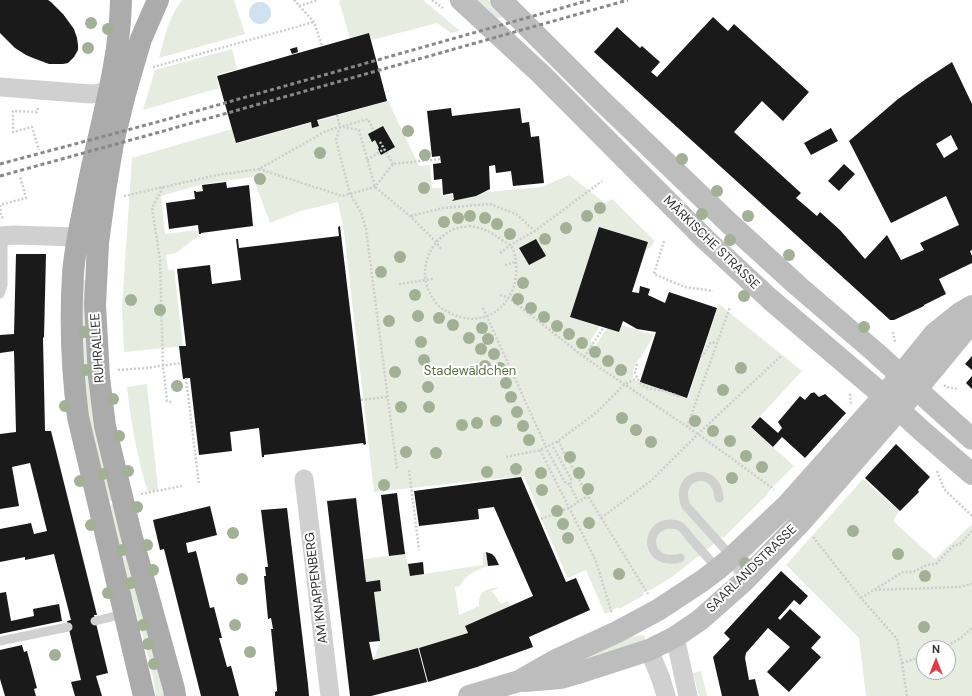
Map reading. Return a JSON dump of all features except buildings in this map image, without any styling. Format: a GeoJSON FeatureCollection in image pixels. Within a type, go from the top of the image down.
{"type":"FeatureCollection","features":[{"type":"Feature","properties":{"kind":"main road","name":"RUHRALLEE"},"geometry":{"type":"LineString","coordinates":[[121,0],[119,36],[109,92],[87,190],[73,273],[73,360],[77,410],[144,696]]}},
{"type":"Feature","properties":{"kind":"main road","name":"RUHRALLEE"},"geometry":{"type":"LineString","coordinates":[[158,0],[140,39],[113,143],[98,243],[95,305],[99,377],[106,426],[131,534],[175,696]]}},
{"type":"Feature","properties":{"kind":"main road","name":"MÄRKISCHE STRASSE"},"geometry":{"type":"LineString","coordinates":[[461,0],[540,74],[705,239],[771,300],[972,474]]}},
{"type":"Feature","properties":{"kind":"main road","name":"MÄRKISCHE STRASSE"},"geometry":{"type":"LineString","coordinates":[[504,1],[602,101],[730,224],[972,439]]}},
{"type":"Feature","properties":{"kind":"main road"},"geometry":{"type":"LineString","coordinates":[[908,383],[935,333],[960,313],[972,306]]}},
{"type":"Feature","properties":{"kind":"main road"},"geometry":{"type":"LineString","coordinates":[[891,403],[908,383],[972,322]]}},
{"type":"Feature","properties":{"kind":"main road","name":"SAARLANDSTRASSE"},"geometry":{"type":"LineString","coordinates":[[518,681],[561,678],[649,650],[675,637],[700,620],[743,582],[801,522],[891,403]]}},
{"type":"Feature","properties":{"kind":"main road","name":"SAARLANDSTRASSE"},"geometry":{"type":"LineString","coordinates":[[468,696],[518,681],[554,661],[617,632],[654,603],[702,581],[725,563],[787,505],[891,403]]}},
{"type":"Feature","properties":{"kind":"main road"},"geometry":{"type":"LineString","coordinates":[[654,603],[675,637]]}},
{"type":"Feature","properties":{"kind":"main road"},"geometry":{"type":"LineString","coordinates":[[649,650],[654,603]]}},
{"type":"Feature","properties":{"kind":"street"},"geometry":{"type":"LineString","coordinates":[[0,87],[90,94],[109,92]]}},
{"type":"Feature","properties":{"kind":"street"},"geometry":{"type":"LineString","coordinates":[[1,236],[78,237]]}},
{"type":"Feature","properties":{"kind":"street","name":"AM KNAPPENBERG"},"geometry":{"type":"LineString","coordinates":[[304,480],[330,696]]}},
{"type":"Feature","properties":{"kind":"street"},"geometry":{"type":"LineString","coordinates":[[675,637],[688,696]]}},
{"type":"Feature","properties":{"kind":"street"},"geometry":{"type":"LineString","coordinates":[[649,650],[661,679],[666,696]]}},
{"type":"Feature","properties":{"kind":"lane"},"geometry":{"type":"LineString","coordinates":[[0,294],[3,285],[1,236]]}},
{"type":"Feature","properties":{"kind":"lane"},"geometry":{"type":"LineString","coordinates":[[719,498],[719,491],[715,484],[710,479],[703,476],[699,476],[691,480],[687,483],[683,490],[683,499],[686,506],[725,563]]}},
{"type":"Feature","properties":{"kind":"lane"},"geometry":{"type":"LineString","coordinates":[[680,558],[674,560],[664,559],[656,554],[652,536],[660,526],[671,524],[681,527],[725,563],[743,582]]}},
{"type":"Feature","properties":{"kind":"lane"},"geometry":{"type":"LineString","coordinates":[[95,621],[124,614]]}},
{"type":"Feature","properties":{"kind":"lane"},"geometry":{"type":"LineString","coordinates":[[0,641],[68,627]]}},
{"type":"Feature","properties":{"kind":"path"},"geometry":{"type":"LineString","coordinates":[[294,0],[314,22],[322,46]]}},
{"type":"Feature","properties":{"kind":"path"},"geometry":{"type":"LineString","coordinates":[[299,6],[318,0]]}},
{"type":"Feature","properties":{"kind":"path"},"geometry":{"type":"LineString","coordinates":[[150,68],[314,22]]}},
{"type":"Feature","properties":{"kind":"path"},"geometry":{"type":"LineString","coordinates":[[38,106],[37,112],[13,111],[13,132],[32,127],[38,150]]}},
{"type":"Feature","properties":{"kind":"path"},"geometry":{"type":"LineString","coordinates":[[337,115],[340,127],[336,140],[350,194],[361,212],[366,229],[397,469]]}},
{"type":"Feature","properties":{"kind":"path"},"geometry":{"type":"LineString","coordinates":[[123,196],[217,175],[259,169],[326,131],[368,119],[374,131]]}},
{"type":"Feature","properties":{"kind":"path"},"geometry":{"type":"LineString","coordinates":[[340,127],[358,130],[375,187],[410,216],[441,249]]}},
{"type":"Feature","properties":{"kind":"path"},"geometry":{"type":"LineString","coordinates":[[380,142],[393,164]]}},
{"type":"Feature","properties":{"kind":"path"},"geometry":{"type":"LineString","coordinates":[[368,160],[384,149]]}},
{"type":"Feature","properties":{"kind":"path"},"geometry":{"type":"LineString","coordinates":[[259,169],[342,196],[375,187],[393,164],[441,159]]}},
{"type":"Feature","properties":{"kind":"path"},"geometry":{"type":"LineString","coordinates":[[0,205],[26,198],[20,176]]}},
{"type":"Feature","properties":{"kind":"path"},"geometry":{"type":"LineString","coordinates":[[500,253],[535,230],[602,181]]}},
{"type":"Feature","properties":{"kind":"path"},"geometry":{"type":"LineString","coordinates":[[164,187],[152,208],[160,260],[163,366],[167,401],[171,402]]}},
{"type":"Feature","properties":{"kind":"path"},"geometry":{"type":"LineString","coordinates":[[410,216],[443,208],[490,204],[516,214],[535,230]]}},
{"type":"Feature","properties":{"kind":"path"},"geometry":{"type":"LineString","coordinates":[[469,226],[491,232],[510,246],[516,262],[514,286],[509,298],[498,311],[487,316],[465,319],[438,306],[430,294],[425,280],[425,268],[428,253],[436,242],[444,234],[455,228],[469,226]]}},
{"type":"Feature","properties":{"kind":"path"},"geometry":{"type":"LineString","coordinates":[[664,241],[654,274],[685,287],[713,292]]}},
{"type":"Feature","properties":{"kind":"path"},"geometry":{"type":"LineString","coordinates":[[506,265],[516,262]]}},
{"type":"Feature","properties":{"kind":"path"},"geometry":{"type":"LineString","coordinates":[[399,284],[433,279]]}},
{"type":"Feature","properties":{"kind":"path"},"geometry":{"type":"LineString","coordinates":[[500,295],[509,298],[584,357],[698,434],[771,487],[775,492]]}},
{"type":"Feature","properties":{"kind":"path"},"geometry":{"type":"LineString","coordinates":[[687,427],[730,307]]}},
{"type":"Feature","properties":{"kind":"path"},"geometry":{"type":"LineString","coordinates":[[483,308],[547,449],[565,482],[570,484]]}},
{"type":"Feature","properties":{"kind":"path"},"geometry":{"type":"LineString","coordinates":[[584,357],[604,327]]}},
{"type":"Feature","properties":{"kind":"path"},"geometry":{"type":"LineString","coordinates":[[701,355],[703,356],[711,342],[717,343]]}},
{"type":"Feature","properties":{"kind":"path"},"geometry":{"type":"LineString","coordinates":[[601,518],[652,480],[698,434],[781,356]]}},
{"type":"Feature","properties":{"kind":"path"},"geometry":{"type":"LineString","coordinates":[[115,370],[181,363]]}},
{"type":"Feature","properties":{"kind":"path"},"geometry":{"type":"LineString","coordinates":[[638,364],[635,373],[641,384],[648,388],[664,391],[681,397]]}},
{"type":"Feature","properties":{"kind":"path"},"geometry":{"type":"LineString","coordinates":[[186,378],[199,485]]}},
{"type":"Feature","properties":{"kind":"path"},"geometry":{"type":"LineString","coordinates":[[506,457],[547,449],[597,412],[625,384],[637,378]]}},
{"type":"Feature","properties":{"kind":"path"},"geometry":{"type":"LineString","coordinates":[[361,400],[388,397]]}},
{"type":"Feature","properties":{"kind":"path"},"geometry":{"type":"LineString","coordinates":[[558,441],[601,518],[654,603]]}},
{"type":"Feature","properties":{"kind":"path"},"geometry":{"type":"LineString","coordinates":[[553,447],[571,480],[570,484],[578,502]]}},
{"type":"Feature","properties":{"kind":"path"},"geometry":{"type":"LineString","coordinates":[[540,450],[596,561],[613,616]]}},
{"type":"Feature","properties":{"kind":"path"},"geometry":{"type":"LineString","coordinates":[[409,470],[419,550]]}},
{"type":"Feature","properties":{"kind":"path"},"geometry":{"type":"LineString","coordinates":[[937,471],[944,489],[972,516]]}},
{"type":"Feature","properties":{"kind":"path"},"geometry":{"type":"LineString","coordinates":[[142,494],[182,486]]}},
{"type":"Feature","properties":{"kind":"path"},"geometry":{"type":"LineString","coordinates":[[541,519],[569,508],[588,496]]}},
{"type":"Feature","properties":{"kind":"path"},"geometry":{"type":"LineString","coordinates":[[801,522],[861,598],[897,639],[907,696]]}},
{"type":"Feature","properties":{"kind":"path"},"geometry":{"type":"LineString","coordinates":[[861,598],[903,572],[913,572],[926,565],[936,564],[953,546],[960,544],[972,531]]}},
{"type":"Feature","properties":{"kind":"path"},"geometry":{"type":"LineString","coordinates":[[874,590],[959,587],[972,584]]}},
{"type":"Feature","properties":{"kind":"path"},"geometry":{"type":"LineString","coordinates":[[956,641],[972,628]]}},
{"type":"Feature","properties":{"kind":"path"},"geometry":{"type":"LineString","coordinates":[[902,663],[916,659]]}},
{"type":"Feature","properties":{"kind":"green space"},"geometry":{"type":"Polygon","coordinates":[[[182,0],[234,0],[245,34],[159,58],[170,20],[182,0]]]}},
{"type":"Feature","properties":{"kind":"green space"},"geometry":{"type":"Polygon","coordinates":[[[423,0],[460,31],[451,33],[437,23],[372,40],[369,33],[350,38],[339,1],[423,0]]]}},
{"type":"Feature","properties":{"kind":"green space"},"geometry":{"type":"Polygon","coordinates":[[[474,0],[488,0],[507,16],[496,19],[474,0]]]}},
{"type":"Feature","properties":{"kind":"green space"},"geometry":{"type":"Polygon","coordinates":[[[232,49],[237,69],[216,75],[219,88],[143,110],[155,70],[232,49]]]}},
{"type":"Feature","properties":{"kind":"green space","name":"Stadewäldchen"},"geometry":{"type":"Polygon","coordinates":[[[388,101],[419,166],[430,165],[432,188],[441,188],[442,196],[542,187],[569,175],[605,203],[612,199],[654,240],[653,244],[645,250],[648,242],[599,227],[600,326],[590,341],[595,346],[607,328],[619,332],[621,325],[654,335],[636,363],[633,370],[633,378],[631,379],[688,398],[719,304],[802,371],[750,427],[794,466],[723,538],[721,537],[672,577],[651,590],[643,593],[644,595],[619,609],[618,607],[605,614],[586,570],[568,578],[539,514],[541,513],[524,476],[374,492],[344,231],[338,202],[301,211],[270,223],[253,177],[203,184],[161,196],[165,234],[197,230],[198,236],[176,253],[166,255],[168,270],[174,269],[183,346],[124,352],[122,308],[132,158],[232,129],[236,144],[388,101]]]}},
{"type":"Feature","properties":{"kind":"green space"},"geometry":{"type":"Polygon","coordinates":[[[83,280],[86,280],[113,500],[106,502],[89,427],[81,353],[83,280]]]}},
{"type":"Feature","properties":{"kind":"green space"},"geometry":{"type":"Polygon","coordinates":[[[147,384],[158,490],[148,492],[135,440],[127,387],[147,384]]]}},
{"type":"Feature","properties":{"kind":"green space"},"geometry":{"type":"Polygon","coordinates":[[[863,479],[899,511],[893,521],[935,559],[972,524],[972,696],[866,696],[859,638],[786,565],[863,479]]]}},
{"type":"Feature","properties":{"kind":"green space"},"geometry":{"type":"Polygon","coordinates":[[[115,504],[167,696],[156,696],[151,666],[107,505],[115,504]]]}},
{"type":"Feature","properties":{"kind":"green space"},"geometry":{"type":"Polygon","coordinates":[[[486,552],[488,566],[472,573],[465,578],[460,586],[455,587],[459,615],[479,606],[480,597],[484,591],[500,587],[492,591],[501,604],[508,601],[510,606],[465,626],[468,633],[425,647],[373,660],[380,644],[374,592],[381,591],[380,581],[366,582],[364,559],[405,554],[410,576],[483,565],[483,553],[486,552]]]}},
{"type":"Feature","properties":{"kind":"green space"},"geometry":{"type":"Polygon","coordinates":[[[644,635],[647,643],[558,671],[624,638],[644,635]]]}},
{"type":"Feature","properties":{"kind":"green space"},"geometry":{"type":"Polygon","coordinates":[[[701,671],[707,696],[699,696],[693,673],[701,671]]]}},
{"type":"Feature","properties":{"kind":"water"},"geometry":{"type":"Polygon","coordinates":[[[260,2],[268,5],[271,13],[268,21],[260,24],[252,21],[249,13],[252,5],[260,2]]]}},
{"type":"Feature","properties":{"kind":"railway"},"geometry":{"type":"LineString","coordinates":[[0,164],[161,121],[590,0]]}},
{"type":"Feature","properties":{"kind":"railway"},"geometry":{"type":"LineString","coordinates":[[0,176],[628,0]]}}]}
